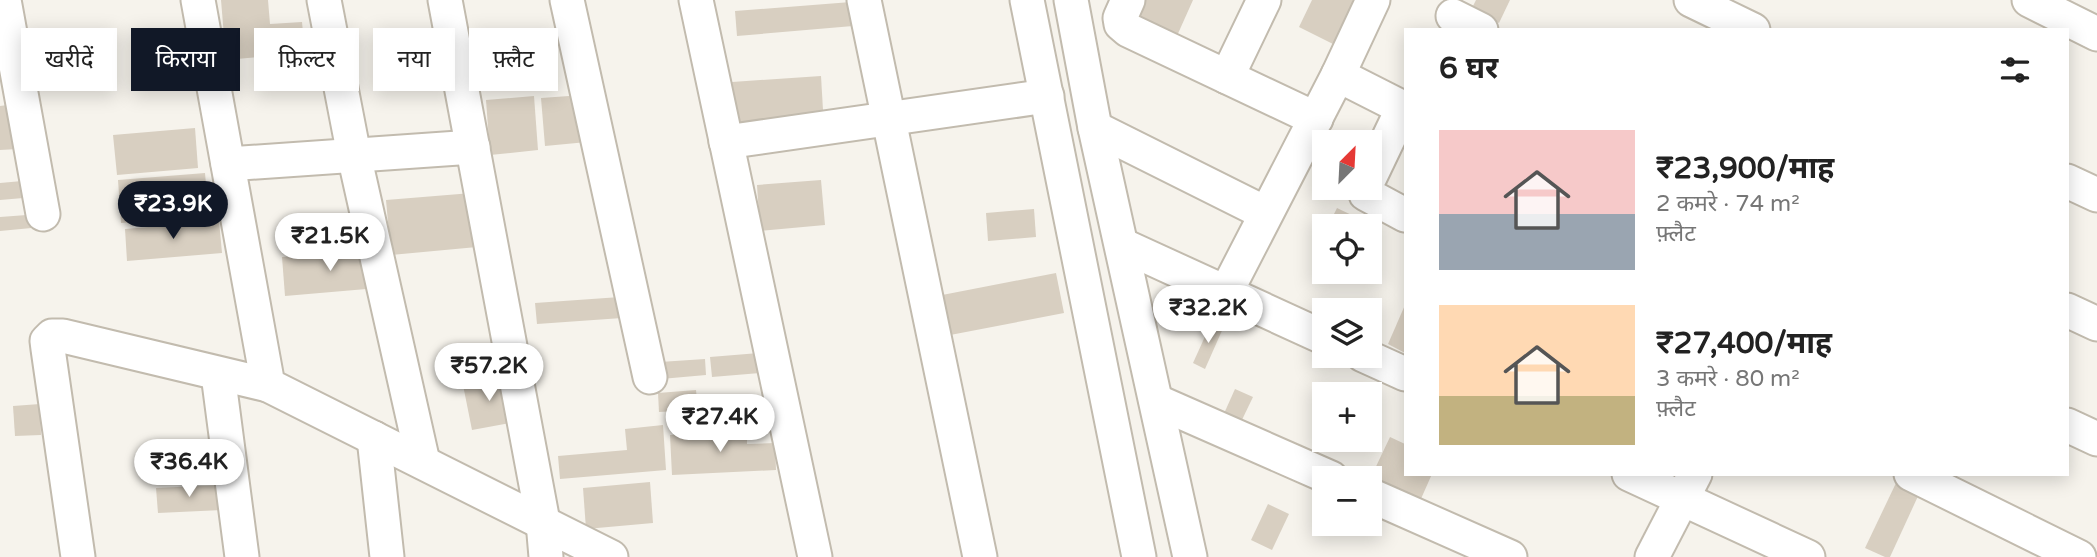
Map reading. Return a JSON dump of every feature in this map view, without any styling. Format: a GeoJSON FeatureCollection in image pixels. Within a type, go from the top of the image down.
{"type":"FeatureCollection","features":[{"type":"Feature","properties":{"kind":"street"},"geometry":{"type":"LineString","coordinates":[[4,0],[43,214]]}},
{"type":"Feature","properties":{"kind":"street"},"geometry":{"type":"LineString","coordinates":[[198,0],[268,385]]}},
{"type":"Feature","properties":{"kind":"street"},"geometry":{"type":"LineString","coordinates":[[324,0],[354,155],[423,463]]}},
{"type":"Feature","properties":{"kind":"street"},"geometry":{"type":"LineString","coordinates":[[445,0],[542,523],[546,557]]}},
{"type":"Feature","properties":{"kind":"street"},"geometry":{"type":"LineString","coordinates":[[567,0],[650,377]]}},
{"type":"Feature","properties":{"kind":"street"},"geometry":{"type":"LineString","coordinates":[[696,0],[815,557]]}},
{"type":"Feature","properties":{"kind":"street"},"geometry":{"type":"LineString","coordinates":[[864,0],[979,557]]}},
{"type":"Feature","properties":{"kind":"street"},"geometry":{"type":"LineString","coordinates":[[1027,0],[1139,557]]}},
{"type":"Feature","properties":{"kind":"street"},"geometry":{"type":"LineString","coordinates":[[1071,0],[1095,128],[1190,557]]}},
{"type":"Feature","properties":{"kind":"street"},"geometry":{"type":"LineString","coordinates":[[1128,0],[1121,18],[1121,24],[1128,30],[1316,118]]}},
{"type":"Feature","properties":{"kind":"street"},"geometry":{"type":"LineString","coordinates":[[1227,77],[1264,0]]}},
{"type":"Feature","properties":{"kind":"street"},"geometry":{"type":"LineString","coordinates":[[1226,294],[1265,213],[1338,75],[1373,0]]}},
{"type":"Feature","properties":{"kind":"street"},"geometry":{"type":"LineString","coordinates":[[1691,0],[1749,28]]}},
{"type":"Feature","properties":{"kind":"street"},"geometry":{"type":"LineString","coordinates":[[2044,3],[2097,34]]}},
{"type":"Feature","properties":{"kind":"street"},"geometry":{"type":"LineString","coordinates":[[1338,75],[1404,108],[1382,153]]}},
{"type":"Feature","properties":{"kind":"street"},"geometry":{"type":"LineString","coordinates":[[726,142],[1047,96]]}},
{"type":"Feature","properties":{"kind":"street"},"geometry":{"type":"LineString","coordinates":[[1095,128],[1265,213]]}},
{"type":"Feature","properties":{"kind":"street"},"geometry":{"type":"LineString","coordinates":[[228,164],[473,147]]}},
{"type":"Feature","properties":{"kind":"street"},"geometry":{"type":"LineString","coordinates":[[2069,182],[2097,195]]}},
{"type":"Feature","properties":{"kind":"street"},"geometry":{"type":"LineString","coordinates":[[1377,200],[1404,214]]}},
{"type":"Feature","properties":{"kind":"street"},"geometry":{"type":"LineString","coordinates":[[1122,245],[1312,332]]}},
{"type":"Feature","properties":{"kind":"street"},"geometry":{"type":"LineString","coordinates":[[2069,311],[2097,324]]}},
{"type":"Feature","properties":{"kind":"street"},"geometry":{"type":"LineString","coordinates":[[78,557],[47,341],[52,336],[63,336],[268,385],[611,557]]}},
{"type":"Feature","properties":{"kind":"street"},"geometry":{"type":"LineString","coordinates":[[1382,364],[1404,374]]}},
{"type":"Feature","properties":{"kind":"street"},"geometry":{"type":"LineString","coordinates":[[218,374],[242,557]]}},
{"type":"Feature","properties":{"kind":"street"},"geometry":{"type":"LineString","coordinates":[[1156,401],[1312,470]]}},
{"type":"Feature","properties":{"kind":"street"},"geometry":{"type":"LineString","coordinates":[[2069,426],[2097,439]]}},
{"type":"Feature","properties":{"kind":"street"},"geometry":{"type":"LineString","coordinates":[[374,438],[387,557]]}},
{"type":"Feature","properties":{"kind":"street"},"geometry":{"type":"LineString","coordinates":[[1639,476],[1689,486],[1808,557]]}},
{"type":"Feature","properties":{"kind":"street"},"geometry":{"type":"LineString","coordinates":[[1915,476],[2079,557]]}},
{"type":"Feature","properties":{"kind":"street"},"geometry":{"type":"LineString","coordinates":[[1652,557],[1689,486]]}},
{"type":"Feature","properties":{"kind":"street"},"geometry":{"type":"LineString","coordinates":[[1382,500],[1510,557]]}},
{"type":"Feature","properties":{"kind":"building"},"geometry":{"type":"Polygon","coordinates":[[[221,0],[268,0],[270,24],[302,22],[303,28],[254,28],[254,58],[240,59],[240,28],[223,28],[221,0]]]}},
{"type":"Feature","properties":{"kind":"building"},"geometry":{"type":"Polygon","coordinates":[[[1136,0],[1193,0],[1172,47],[1125,26],[1136,0]]]}},
{"type":"Feature","properties":{"kind":"building"},"geometry":{"type":"Polygon","coordinates":[[[1312,0],[1352,0],[1364,6],[1343,49],[1299,27],[1312,0]]]}},
{"type":"Feature","properties":{"kind":"building"},"geometry":{"type":"Polygon","coordinates":[[[1476,0],[1510,0],[1499,23],[1471,10],[1476,0]]]}},
{"type":"Feature","properties":{"kind":"building"},"geometry":{"type":"Polygon","coordinates":[[[851,2],[853,26],[737,36],[735,11],[851,2]]]}},
{"type":"Feature","properties":{"kind":"building"},"geometry":{"type":"Polygon","coordinates":[[[821,76],[824,127],[735,133],[732,82],[821,76]]]}},
{"type":"Feature","properties":{"kind":"building"},"geometry":{"type":"Polygon","coordinates":[[[583,95],[587,142],[545,146],[541,98],[583,95]]]}},
{"type":"Feature","properties":{"kind":"building"},"geometry":{"type":"Polygon","coordinates":[[[534,96],[538,150],[490,155],[486,100],[534,96]]]}},
{"type":"Feature","properties":{"kind":"building"},"geometry":{"type":"Polygon","coordinates":[[[15,104],[18,149],[0,150],[0,106],[15,104]]]}},
{"type":"Feature","properties":{"kind":"building"},"geometry":{"type":"Polygon","coordinates":[[[195,128],[198,168],[117,175],[113,135],[195,128]]]}},
{"type":"Feature","properties":{"kind":"building"},"geometry":{"type":"Polygon","coordinates":[[[205,173],[209,216],[121,223],[118,180],[205,173]]]}},
{"type":"Feature","properties":{"kind":"building"},"geometry":{"type":"Polygon","coordinates":[[[33,180],[35,197],[0,200],[0,183],[33,180]]]}},
{"type":"Feature","properties":{"kind":"building"},"geometry":{"type":"Polygon","coordinates":[[[821,180],[825,225],[760,231],[757,185],[821,180]]]}},
{"type":"Feature","properties":{"kind":"building"},"geometry":{"type":"Polygon","coordinates":[[[472,193],[477,247],[391,255],[386,200],[472,193]]]}},
{"type":"Feature","properties":{"kind":"building"},"geometry":{"type":"Polygon","coordinates":[[[1337,208],[1349,214],[1334,214],[1337,208]]]}},
{"type":"Feature","properties":{"kind":"building"},"geometry":{"type":"Polygon","coordinates":[[[1034,209],[1036,237],[988,241],[986,213],[1034,209]]]}},
{"type":"Feature","properties":{"kind":"building"},"geometry":{"type":"Polygon","coordinates":[[[40,214],[42,227],[0,231],[0,217],[40,214]]]}},
{"type":"Feature","properties":{"kind":"building"},"geometry":{"type":"Polygon","coordinates":[[[219,221],[222,253],[127,261],[125,229],[219,221]]]}},
{"type":"Feature","properties":{"kind":"building"},"geometry":{"type":"Polygon","coordinates":[[[374,249],[378,288],[285,296],[282,257],[374,249]]]}},
{"type":"Feature","properties":{"kind":"building"},"geometry":{"type":"Polygon","coordinates":[[[1056,273],[1064,313],[945,336],[937,296],[1056,273]]]}},
{"type":"Feature","properties":{"kind":"building"},"geometry":{"type":"Polygon","coordinates":[[[620,297],[622,318],[537,324],[535,303],[620,297]]]}},
{"type":"Feature","properties":{"kind":"building"},"geometry":{"type":"Polygon","coordinates":[[[1404,307],[1404,352],[1388,344],[1404,307]]]}},
{"type":"Feature","properties":{"kind":"building"},"geometry":{"type":"Polygon","coordinates":[[[1212,321],[1224,326],[1205,369],[1193,363],[1212,321]]]}},
{"type":"Feature","properties":{"kind":"building"},"geometry":{"type":"Polygon","coordinates":[[[759,353],[760,373],[712,377],[710,357],[759,353]]]}},
{"type":"Feature","properties":{"kind":"building"},"geometry":{"type":"Polygon","coordinates":[[[705,359],[706,375],[661,379],[660,362],[705,359]]]}},
{"type":"Feature","properties":{"kind":"building"},"geometry":{"type":"Polygon","coordinates":[[[506,376],[515,422],[472,430],[463,385],[506,376]]]}},
{"type":"Feature","properties":{"kind":"building"},"geometry":{"type":"Polygon","coordinates":[[[1235,389],[1253,397],[1239,426],[1222,418],[1235,389]]]}},
{"type":"Feature","properties":{"kind":"building"},"geometry":{"type":"Polygon","coordinates":[[[696,390],[698,410],[659,412],[658,393],[696,390]]]}},
{"type":"Feature","properties":{"kind":"building"},"geometry":{"type":"Polygon","coordinates":[[[40,404],[41,435],[15,436],[13,406],[40,404]]]}},
{"type":"Feature","properties":{"kind":"building"},"geometry":{"type":"Polygon","coordinates":[[[766,406],[768,419],[726,423],[725,409],[766,406]]]}},
{"type":"Feature","properties":{"kind":"building"},"geometry":{"type":"Polygon","coordinates":[[[663,425],[666,470],[560,479],[558,456],[627,450],[625,429],[663,425]]]}},
{"type":"Feature","properties":{"kind":"building"},"geometry":{"type":"Polygon","coordinates":[[[747,431],[747,444],[775,443],[776,470],[672,475],[670,435],[747,431]]]}},
{"type":"Feature","properties":{"kind":"building"},"geometry":{"type":"Polygon","coordinates":[[[1390,437],[1404,444],[1404,476],[1431,476],[1420,501],[1382,482],[1382,466],[1376,466],[1390,437]]]}},
{"type":"Feature","properties":{"kind":"building"},"geometry":{"type":"Polygon","coordinates":[[[650,482],[653,523],[586,529],[583,488],[650,482]]]}},
{"type":"Feature","properties":{"kind":"building"},"geometry":{"type":"Polygon","coordinates":[[[1896,483],[1919,494],[1890,557],[1885,557],[1865,548],[1896,483]]]}},
{"type":"Feature","properties":{"kind":"building"},"geometry":{"type":"Polygon","coordinates":[[[221,485],[222,510],[158,513],[156,488],[221,485]]]}},
{"type":"Feature","properties":{"kind":"building"},"geometry":{"type":"Polygon","coordinates":[[[1268,504],[1289,514],[1272,550],[1251,540],[1268,504]]]}}]}
